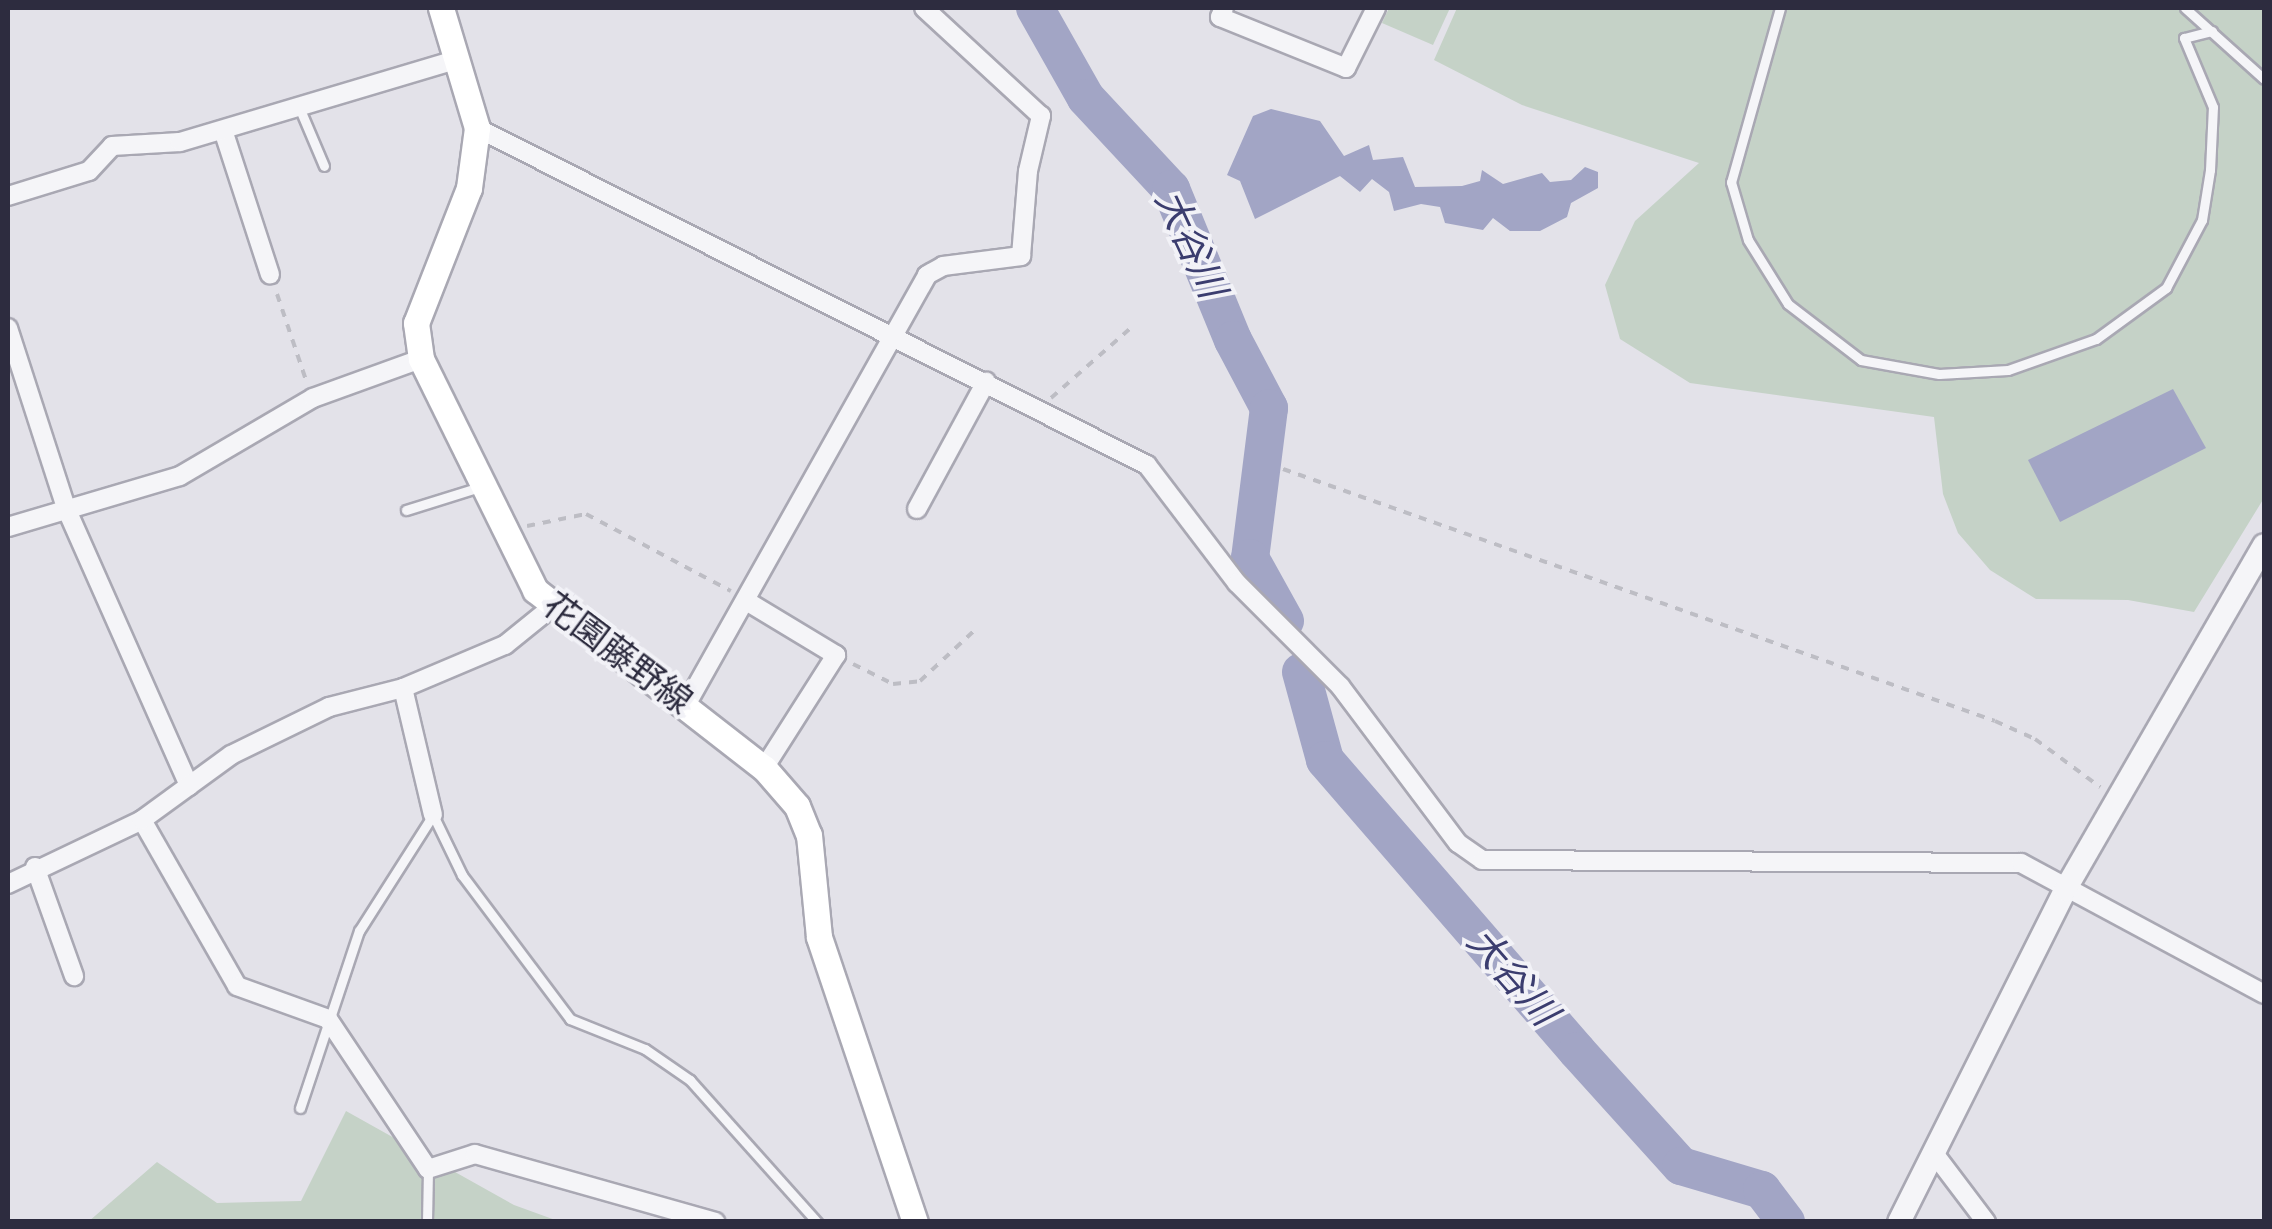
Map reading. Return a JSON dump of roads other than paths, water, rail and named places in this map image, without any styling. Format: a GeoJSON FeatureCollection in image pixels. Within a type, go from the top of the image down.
{"type":"FeatureCollection","features":[{"type":"Feature","properties":{"kind":"main road","name":"花園藤野線"},"geometry":{"type":"LineString","coordinates":[[441,8],[478,128],[468,188],[416,323],[421,360],[535,590],[764,768],[797,806],[809,835],[819,937],[915,1222]]}},
{"type":"Feature","properties":{"kind":"street"},"geometry":{"type":"LineString","coordinates":[[686,705],[748,602],[890,335],[927,275],[943,266],[1021,256],[1028,171],[1041,116],[924,8]]}},
{"type":"Feature","properties":{"kind":"street"},"geometry":{"type":"LineString","coordinates":[[1224,8],[1220,17],[1346,68],[1376,8]]}},
{"type":"Feature","properties":{"kind":"street"},"geometry":{"type":"LineString","coordinates":[[8,196],[89,171],[112,146],[180,142],[459,59]]}},
{"type":"Feature","properties":{"kind":"street"},"geometry":{"type":"LineString","coordinates":[[478,128],[1147,465],[1237,583],[1340,686],[1458,844],[1482,860],[2021,863],[2264,994]]}},
{"type":"Feature","properties":{"kind":"street"},"geometry":{"type":"LineString","coordinates":[[223,130],[270,275]]}},
{"type":"Feature","properties":{"kind":"street"},"geometry":{"type":"LineString","coordinates":[[8,328],[66,508],[189,786]]}},
{"type":"Feature","properties":{"kind":"street"},"geometry":{"type":"LineString","coordinates":[[8,526],[180,476],[313,398],[421,360]]}},
{"type":"Feature","properties":{"kind":"street"},"geometry":{"type":"LineString","coordinates":[[918,510],[986,382]]}},
{"type":"Feature","properties":{"kind":"street"},"geometry":{"type":"LineString","coordinates":[[1900,1222],[2065,890],[2264,544]]}},
{"type":"Feature","properties":{"kind":"street"},"geometry":{"type":"LineString","coordinates":[[748,602],[836,655],[764,768]]}},
{"type":"Feature","properties":{"kind":"street"},"geometry":{"type":"LineString","coordinates":[[8,884],[142,820],[231,755],[329,707],[402,688],[505,645],[552,607]]}},
{"type":"Feature","properties":{"kind":"street"},"geometry":{"type":"LineString","coordinates":[[402,688],[433,816]]}},
{"type":"Feature","properties":{"kind":"street"},"geometry":{"type":"LineString","coordinates":[[142,820],[237,986],[328,1019],[428,1169],[475,1154],[716,1222]]}},
{"type":"Feature","properties":{"kind":"street"},"geometry":{"type":"LineString","coordinates":[[35,868],[74,976]]}},
{"type":"Feature","properties":{"kind":"street"},"geometry":{"type":"LineString","coordinates":[[1933,1152],[1986,1222]]}},
{"type":"Feature","properties":{"kind":"lane"},"geometry":{"type":"LineString","coordinates":[[1780,8],[1730,182],[1748,240],[1788,304],[1861,360],[1939,374],[2008,370],[2096,339],[2166,288],[2202,220],[2210,170],[2213,107],[2184,38],[2212,31]]}},
{"type":"Feature","properties":{"kind":"lane"},"geometry":{"type":"LineString","coordinates":[[2185,8],[2264,79]]}},
{"type":"Feature","properties":{"kind":"lane"},"geometry":{"type":"LineString","coordinates":[[299,106],[324,166]]}},
{"type":"Feature","properties":{"kind":"lane"},"geometry":{"type":"LineString","coordinates":[[406,510],[484,486]]}},
{"type":"Feature","properties":{"kind":"lane"},"geometry":{"type":"LineString","coordinates":[[300,1108],[358,931],[433,816]]}},
{"type":"Feature","properties":{"kind":"lane"},"geometry":{"type":"LineString","coordinates":[[433,816],[462,875],[570,1019],[646,1049],[690,1080],[817,1222]]}},
{"type":"Feature","properties":{"kind":"lane"},"geometry":{"type":"LineString","coordinates":[[427,1222],[428,1169]]}},
{"type":"Feature","properties":{"kind":"water"},"geometry":{"type":"Polygon","coordinates":[[[1271,109],[1320,121],[1344,156],[1369,145],[1373,160],[1403,157],[1415,187],[1462,186],[1480,181],[1482,170],[1503,184],[1542,173],[1550,182],[1571,180],[1585,167],[1598,172],[1598,188],[1571,203],[1567,217],[1540,231],[1510,231],[1493,218],[1483,230],[1445,223],[1440,207],[1421,204],[1394,211],[1389,192],[1372,179],[1360,192],[1340,176],[1255,219],[1240,181],[1227,175],[1253,116],[1271,109]]]}},
{"type":"Feature","properties":{"kind":"water"},"geometry":{"type":"Polygon","coordinates":[[[2173,389],[2206,448],[2060,522],[2028,460],[2173,389]]]}},
{"type":"Feature","properties":{"kind":"waterway","name":"大谷川"},"geometry":{"type":"LineString","coordinates":[[1035,8],[1086,98],[1171,189],[1233,340],[1269,408],[1250,558],[1285,621]]}},
{"type":"Feature","properties":{"kind":"waterway","name":"大谷川"},"geometry":{"type":"LineString","coordinates":[[1301,672],[1325,760],[1577,1051],[1681,1166],[1762,1190],[1786,1222]]}}]}
